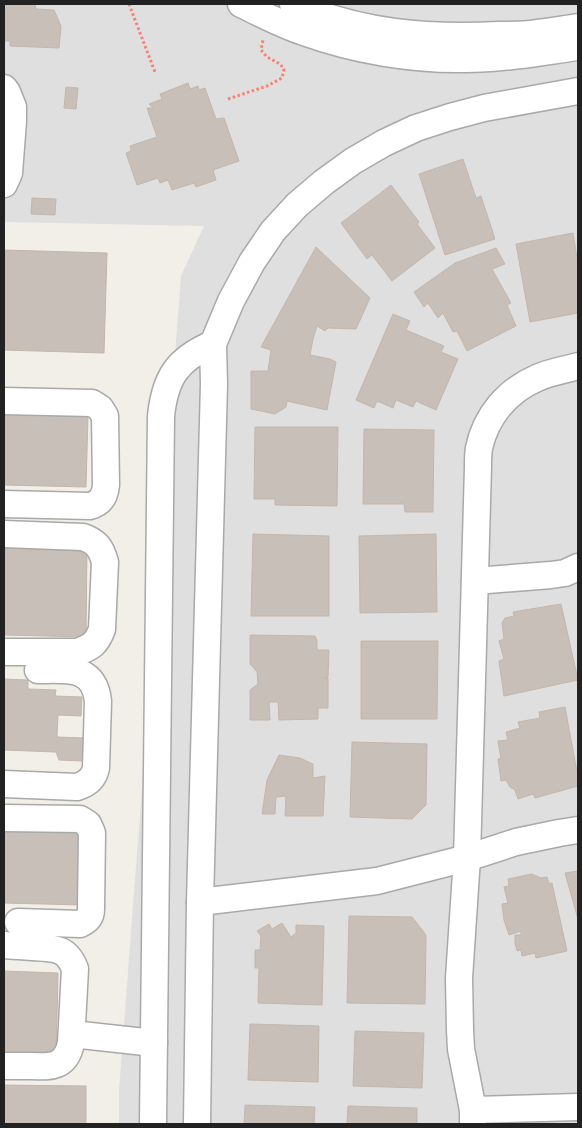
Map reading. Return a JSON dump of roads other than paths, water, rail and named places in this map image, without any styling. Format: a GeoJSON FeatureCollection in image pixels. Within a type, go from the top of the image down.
{"type":"FeatureCollection","features":[{"type":"Feature","properties":{"kind":"street"},"geometry":{"type":"LineString","coordinates":[[242,4],[303,32],[344,44],[428,59],[466,60],[578,47]]}},
{"type":"Feature","properties":{"kind":"street"},"geometry":{"type":"LineString","coordinates":[[293,4],[339,21],[384,31],[429,36],[536,33],[578,27]]}},
{"type":"Feature","properties":{"kind":"street"},"geometry":{"type":"LineString","coordinates":[[4,88],[12,106],[13,121],[9,173],[4,184]]}},
{"type":"Feature","properties":{"kind":"street"},"geometry":{"type":"LineString","coordinates":[[197,1124],[200,902],[214,384],[213,344],[231,301],[252,262],[273,231],[297,205],[353,161],[384,143],[416,128],[450,117],[484,108],[578,91]]}},
{"type":"Feature","properties":{"kind":"street"},"geometry":{"type":"LineString","coordinates":[[153,1124],[161,416],[167,385],[175,371],[185,359],[198,350],[213,344]]}},
{"type":"Feature","properties":{"kind":"street"},"geometry":{"type":"LineString","coordinates":[[578,366],[538,377],[521,386],[506,398],[494,413],[485,430],[479,448],[467,858],[459,978],[461,1049],[473,1117],[578,1107]]}},
{"type":"Feature","properties":{"kind":"street"},"geometry":{"type":"LineString","coordinates":[[4,402],[92,403],[100,408],[105,416],[106,490],[100,501],[90,506],[4,504]]}},
{"type":"Feature","properties":{"kind":"street"},"geometry":{"type":"LineString","coordinates":[[4,534],[83,536],[98,546],[105,562],[102,629],[93,644],[85,650],[77,652],[4,652]]}},
{"type":"Feature","properties":{"kind":"street"},"geometry":{"type":"LineString","coordinates":[[475,581],[551,575],[565,573],[578,567]]}},
{"type":"Feature","properties":{"kind":"street"},"geometry":{"type":"LineString","coordinates":[[4,670],[70,670],[79,672],[88,677],[94,684],[98,701],[96,768],[92,779],[77,786],[4,784]]}},
{"type":"Feature","properties":{"kind":"street"},"geometry":{"type":"LineString","coordinates":[[4,818],[80,819],[88,824],[92,833],[91,914],[89,918],[80,924],[18,922]]}},
{"type":"Feature","properties":{"kind":"street"},"geometry":{"type":"LineString","coordinates":[[200,902],[377,881],[467,858],[516,842],[578,830]]}},
{"type":"Feature","properties":{"kind":"street"},"geometry":{"type":"LineString","coordinates":[[4,946],[58,949],[72,960],[75,969],[72,1034],[69,1052],[64,1059],[58,1064],[49,1066],[4,1066]]}},
{"type":"Feature","properties":{"kind":"street"},"geometry":{"type":"LineString","coordinates":[[72,1034],[154,1043]]}}]}
